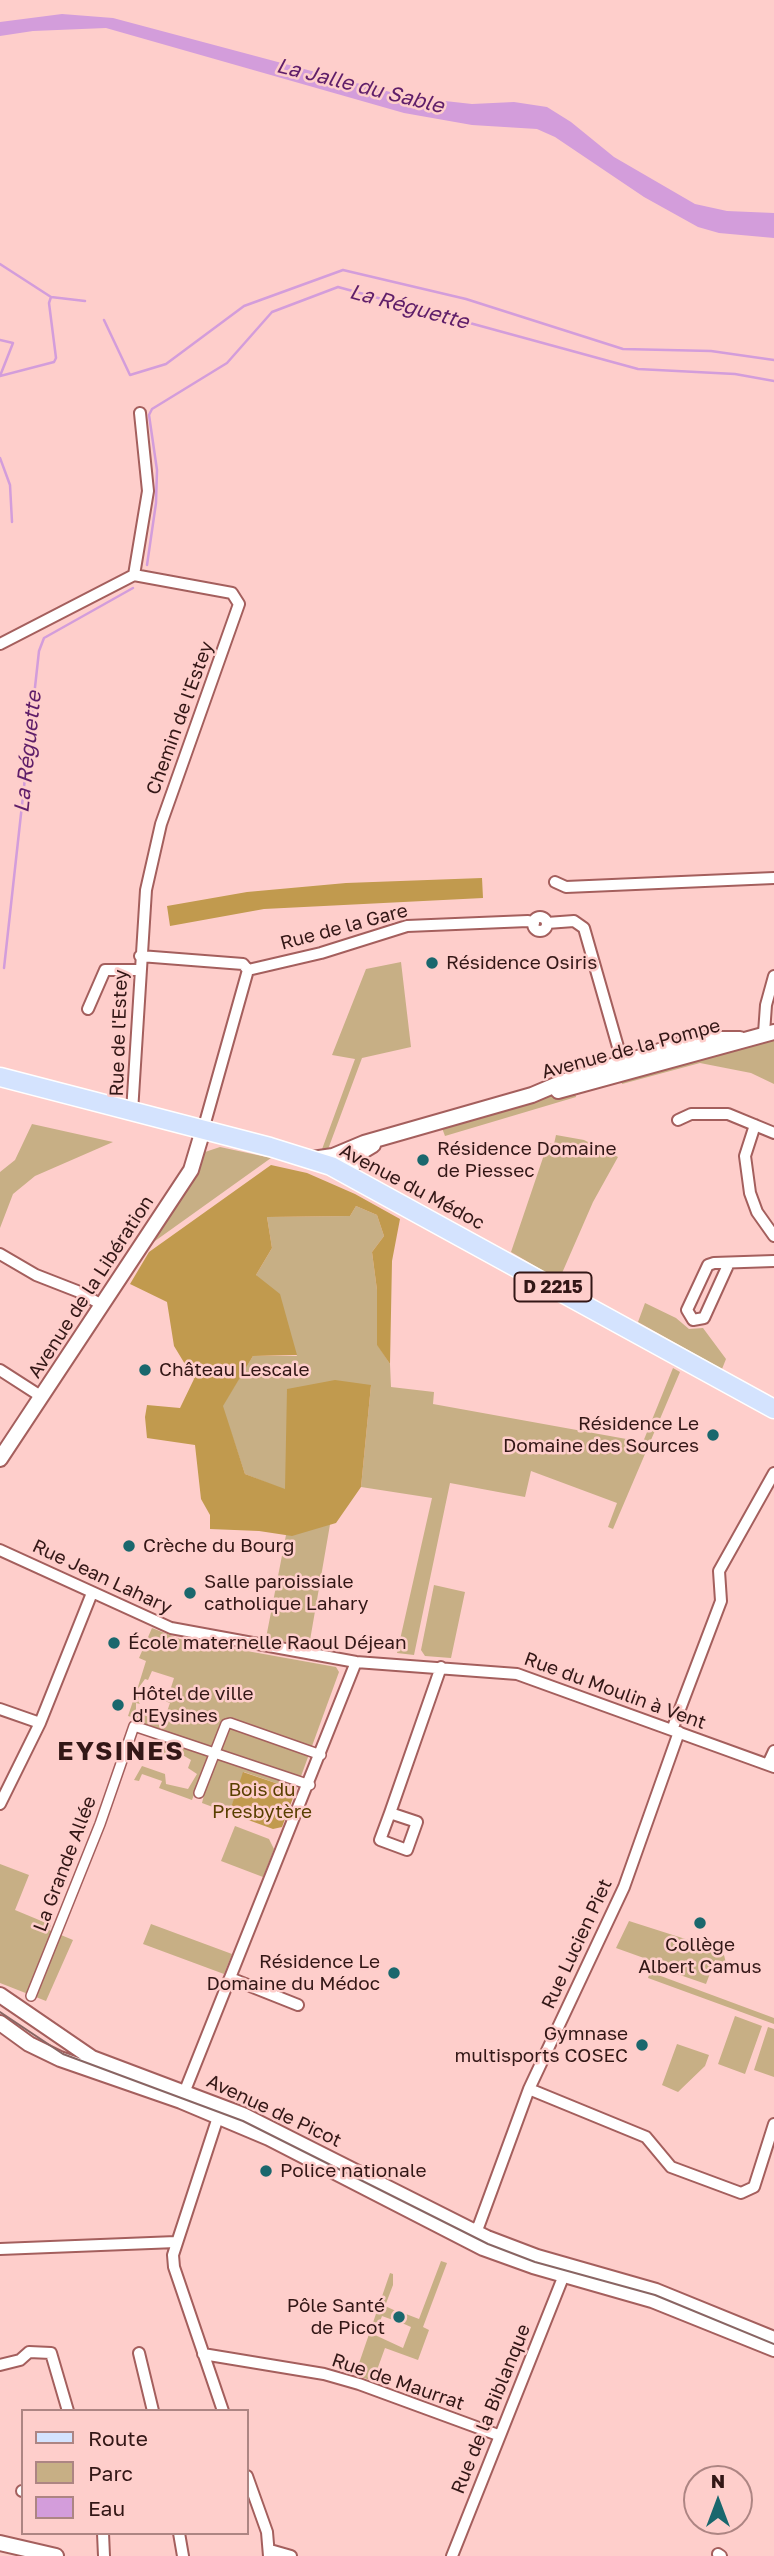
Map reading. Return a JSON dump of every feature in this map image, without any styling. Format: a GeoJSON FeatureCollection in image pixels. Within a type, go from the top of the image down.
{"type":"FeatureCollection","features":[{"type":"Feature","properties":{"kind":"main road","name":"Avenue du Médoc"},"geometry":{"type":"LineString","coordinates":[[0,1077],[311,1159],[331,1167],[774,1409]]}},
{"type":"Feature","properties":{"kind":"street"},"geometry":{"type":"LineString","coordinates":[[0,644],[134,575],[148,491],[140,413]]}},
{"type":"Feature","properties":{"kind":"street","name":"Chemin de l'Estey"},"geometry":{"type":"LineString","coordinates":[[134,575],[232,593],[239,604],[161,824],[146,890],[140,956]]}},
{"type":"Feature","properties":{"kind":"street"},"geometry":{"type":"LineString","coordinates":[[555,881],[565,887],[774,878]]}},
{"type":"Feature","properties":{"kind":"street","name":"Rue de la Gare"},"geometry":{"type":"LineString","coordinates":[[140,956],[243,964],[248,970],[321,953],[407,926],[528,921],[534,923],[540,918],[547,923],[575,921],[584,928],[624,1068]]}},
{"type":"Feature","properties":{"kind":"street","name":"Rue de l'Estey"},"geometry":{"type":"LineString","coordinates":[[132,1112],[140,956]]}},
{"type":"Feature","properties":{"kind":"street"},"geometry":{"type":"LineString","coordinates":[[88,1009],[105,970],[140,970]]}},
{"type":"Feature","properties":{"kind":"street"},"geometry":{"type":"LineString","coordinates":[[203,1130],[248,970]]}},
{"type":"Feature","properties":{"kind":"street"},"geometry":{"type":"LineString","coordinates":[[769,1033],[766,1005],[774,976]]}},
{"type":"Feature","properties":{"kind":"street","name":"Avenue de la Pompe"},"geometry":{"type":"LineString","coordinates":[[311,1159],[333,1156],[352,1147],[624,1068],[702,1040],[740,1039],[769,1033]]}},
{"type":"Feature","properties":{"kind":"street"},"geometry":{"type":"LineString","coordinates":[[678,1120],[691,1114],[728,1114],[774,1133]]}},
{"type":"Feature","properties":{"kind":"street"},"geometry":{"type":"LineString","coordinates":[[755,1125],[745,1156],[747,1174],[757,1212],[774,1236]]}},
{"type":"Feature","properties":{"kind":"street","name":"Avenue de la Libération"},"geometry":{"type":"LineString","coordinates":[[0,1460],[191,1170],[203,1130]]}},
{"type":"Feature","properties":{"kind":"street","name":"Avenue de la Pompe"},"geometry":{"type":"LineString","coordinates":[[352,1165],[363,1151],[380,1140]]}},
{"type":"Feature","properties":{"kind":"street"},"geometry":{"type":"LineString","coordinates":[[331,1167],[352,1165],[362,1182]]}},
{"type":"Feature","properties":{"kind":"street"},"geometry":{"type":"LineString","coordinates":[[0,1254],[36,1275],[77,1290],[102,1305]]}},
{"type":"Feature","properties":{"kind":"street"},"geometry":{"type":"LineString","coordinates":[[729,1263],[704,1318],[693,1320],[687,1310],[708,1265],[729,1263],[774,1261]]}},
{"type":"Feature","properties":{"kind":"street"},"geometry":{"type":"LineString","coordinates":[[0,1370],[41,1397]]}},
{"type":"Feature","properties":{"kind":"street","name":"Rue Lucien Piet"},"geometry":{"type":"LineString","coordinates":[[468,2235],[529,2089],[624,1887],[721,1601],[719,1571],[774,1473]]}},
{"type":"Feature","properties":{"kind":"street","name":"Rue Jean Lahary"},"geometry":{"type":"LineString","coordinates":[[0,1550],[171,1628],[356,1662]]}},
{"type":"Feature","properties":{"kind":"street"},"geometry":{"type":"LineString","coordinates":[[0,1804],[40,1723],[92,1593]]}},
{"type":"Feature","properties":{"kind":"street"},"geometry":{"type":"LineString","coordinates":[[183,2096],[310,1785],[356,1662]]}},
{"type":"Feature","properties":{"kind":"street","name":"Rue du Moulin à Vent"},"geometry":{"type":"LineString","coordinates":[[356,1662],[517,1674],[771,1765]]}},
{"type":"Feature","properties":{"kind":"street"},"geometry":{"type":"LineString","coordinates":[[390,1813],[441,1667]]}},
{"type":"Feature","properties":{"kind":"street"},"geometry":{"type":"LineString","coordinates":[[0,1709],[40,1723]]}},
{"type":"Feature","properties":{"kind":"street"},"geometry":{"type":"LineString","coordinates":[[199,1793],[226,1724],[229,1723],[321,1755]]}},
{"type":"Feature","properties":{"kind":"street","name":"La Grande Allée"},"geometry":{"type":"LineString","coordinates":[[31,1996],[100,1824],[134,1726],[215,1754]]}},
{"type":"Feature","properties":{"kind":"street"},"geometry":{"type":"LineString","coordinates":[[771,1765],[774,1751]]}},
{"type":"Feature","properties":{"kind":"street"},"geometry":{"type":"LineString","coordinates":[[215,1754],[310,1785]]}},
{"type":"Feature","properties":{"kind":"street"},"geometry":{"type":"LineString","coordinates":[[230,1978],[298,2005]]}},
{"type":"Feature","properties":{"kind":"street","name":"Avenue de Picot"},"geometry":{"type":"LineString","coordinates":[[0,1995],[92,2058],[306,2145],[513,2260],[652,2301],[774,2349]]}},
{"type":"Feature","properties":{"kind":"street","name":"Avenue de Picot"},"geometry":{"type":"LineString","coordinates":[[0,2023],[29,2044],[60,2059],[183,2096]]}},
{"type":"Feature","properties":{"kind":"street"},"geometry":{"type":"LineString","coordinates":[[529,2089],[646,2137],[671,2167],[741,2193],[754,2187],[774,2124]]}},
{"type":"Feature","properties":{"kind":"street"},"geometry":{"type":"LineString","coordinates":[[220,2111],[176,2242],[174,2267],[222,2409]]}},
{"type":"Feature","properties":{"kind":"street","name":"Avenue de Picot"},"geometry":{"type":"LineString","coordinates":[[468,2235],[656,2291],[774,2339]]}},
{"type":"Feature","properties":{"kind":"street"},"geometry":{"type":"LineString","coordinates":[[0,2249],[176,2242]]}},
{"type":"Feature","properties":{"kind":"street","name":"Rue de la Biblanque"},"geometry":{"type":"LineString","coordinates":[[452,2556],[498,2435],[565,2276]]}},
{"type":"Feature","properties":{"kind":"street"},"geometry":{"type":"LineString","coordinates":[[0,2365],[20,2360],[29,2352],[51,2353],[67,2409]]}},
{"type":"Feature","properties":{"kind":"street"},"geometry":{"type":"LineString","coordinates":[[139,2353],[152,2409]]}},
{"type":"Feature","properties":{"kind":"street","name":"Rue de Maurrat"},"geometry":{"type":"LineString","coordinates":[[203,2354],[324,2374],[359,2384],[498,2435]]}},
{"type":"Feature","properties":{"kind":"street"},"geometry":{"type":"LineString","coordinates":[[248,2479],[270,2553],[291,2556]]}},
{"type":"Feature","properties":{"kind":"street"},"geometry":{"type":"LineString","coordinates":[[103,2535],[104,2556]]}},
{"type":"Feature","properties":{"kind":"street"},"geometry":{"type":"LineString","coordinates":[[178,2535],[183,2556]]}},
{"type":"Feature","properties":{"kind":"street"},"geometry":{"type":"LineString","coordinates":[[0,2543],[57,2556]]}},
{"type":"Feature","properties":{"kind":"green space"},"geometry":{"type":"Polygon","coordinates":[[[482,878],[483,898],[264,909],[170,926],[167,906],[247,892],[346,883],[482,878]]]}},
{"type":"Feature","properties":{"kind":"green space"},"geometry":{"type":"Polygon","coordinates":[[[401,962],[411,1047],[362,1058],[327,1152],[321,1152],[355,1059],[332,1055],[366,969],[401,962]]]}},
{"type":"Feature","properties":{"kind":"green space"},"geometry":{"type":"Polygon","coordinates":[[[774,1038],[774,1084],[751,1073],[700,1063],[622,1084],[621,1079],[774,1038]]]}},
{"type":"Feature","properties":{"kind":"green space"},"geometry":{"type":"Polygon","coordinates":[[[575,1092],[576,1097],[445,1136],[442,1128],[543,1097],[575,1092]]]}},
{"type":"Feature","properties":{"kind":"green space"},"geometry":{"type":"Polygon","coordinates":[[[32,1124],[113,1142],[35,1176],[13,1194],[0,1228],[0,1172],[15,1160],[32,1124]]]}},
{"type":"Feature","properties":{"kind":"green space"},"geometry":{"type":"Polygon","coordinates":[[[556,1135],[584,1140],[618,1157],[593,1202],[559,1280],[511,1252],[548,1143],[554,1144],[556,1135]]]}},
{"type":"Feature","properties":{"kind":"green space"},"geometry":{"type":"Polygon","coordinates":[[[220,1147],[271,1158],[148,1246],[205,1152],[220,1147]]]}},
{"type":"Feature","properties":{"kind":"green space"},"geometry":{"type":"Polygon","coordinates":[[[271,1165],[307,1173],[355,1194],[400,1219],[392,1261],[390,1364],[377,1345],[377,1290],[372,1252],[384,1236],[377,1215],[356,1206],[350,1216],[267,1217],[272,1248],[256,1275],[280,1294],[297,1355],[253,1356],[223,1406],[245,1474],[285,1489],[287,1389],[335,1380],[371,1385],[361,1487],[336,1523],[292,1536],[259,1531],[210,1529],[210,1515],[201,1499],[195,1445],[147,1438],[147,1405],[180,1408],[194,1379],[174,1346],[167,1302],[130,1284],[149,1252],[271,1165]]]}},
{"type":"Feature","properties":{"kind":"green space"},"geometry":{"type":"Polygon","coordinates":[[[356,1206],[377,1215],[384,1236],[372,1252],[377,1290],[377,1344],[390,1364],[391,1387],[434,1392],[433,1404],[643,1442],[673,1368],[680,1372],[613,1529],[608,1527],[617,1503],[531,1471],[525,1497],[450,1483],[414,1655],[397,1653],[432,1498],[361,1487],[371,1385],[337,1484],[309,1646],[266,1638],[286,1535],[285,1490],[245,1474],[222,1406],[253,1356],[297,1356],[256,1275],[272,1248],[267,1217],[350,1216],[356,1206]]]}},
{"type":"Feature","properties":{"kind":"green space"},"geometry":{"type":"Polygon","coordinates":[[[645,1303],[676,1318],[689,1329],[703,1328],[726,1359],[722,1369],[638,1322],[645,1303]]]}},
{"type":"Feature","properties":{"kind":"green space"},"geometry":{"type":"Polygon","coordinates":[[[434,1585],[465,1592],[451,1658],[425,1656],[421,1650],[434,1585]]]}},
{"type":"Feature","properties":{"kind":"green space"},"geometry":{"type":"Polygon","coordinates":[[[152,1628],[180,1639],[336,1667],[339,1672],[296,1790],[244,1772],[229,1813],[202,1803],[204,1795],[195,1792],[192,1800],[159,1788],[162,1781],[142,1774],[139,1781],[134,1780],[142,1766],[165,1774],[166,1784],[188,1789],[197,1774],[188,1768],[191,1760],[181,1754],[174,1754],[169,1760],[150,1753],[157,1731],[139,1726],[141,1720],[128,1716],[136,1692],[143,1696],[139,1696],[140,1704],[136,1703],[136,1716],[137,1712],[163,1723],[170,1703],[154,1697],[156,1690],[169,1694],[174,1678],[152,1671],[148,1680],[145,1679],[137,1690],[146,1661],[139,1658],[152,1628]]]}},
{"type":"Feature","properties":{"kind":"green space","name":"Bois du Presbytère"},"geometry":{"type":"Polygon","coordinates":[[[243,1772],[296,1790],[282,1827],[273,1829],[229,1813],[243,1772]]]}},
{"type":"Feature","properties":{"kind":"green space"},"geometry":{"type":"Polygon","coordinates":[[[235,1826],[269,1839],[274,1849],[263,1877],[221,1861],[235,1826]]]}},
{"type":"Feature","properties":{"kind":"green space"},"geometry":{"type":"Polygon","coordinates":[[[0,1864],[29,1875],[15,1910],[51,1925],[49,1930],[73,1940],[46,2001],[0,1983],[0,1864]]]}},
{"type":"Feature","properties":{"kind":"green space"},"geometry":{"type":"Polygon","coordinates":[[[629,1921],[723,1951],[726,1963],[715,1960],[706,1984],[654,1966],[655,1962],[616,1948],[629,1921]]]}},
{"type":"Feature","properties":{"kind":"green space"},"geometry":{"type":"Polygon","coordinates":[[[151,1924],[232,1954],[224,1974],[143,1944],[151,1924]]]}},
{"type":"Feature","properties":{"kind":"green space"},"geometry":{"type":"Polygon","coordinates":[[[650,1972],[774,2018],[774,2024],[648,1978],[650,1972]]]}},
{"type":"Feature","properties":{"kind":"green space"},"geometry":{"type":"Polygon","coordinates":[[[735,2016],[762,2026],[745,2074],[718,2064],[735,2016]]]}},
{"type":"Feature","properties":{"kind":"green space"},"geometry":{"type":"Polygon","coordinates":[[[768,2027],[774,2029],[774,2077],[754,2070],[768,2027]]]}},
{"type":"Feature","properties":{"kind":"green space"},"geometry":{"type":"Polygon","coordinates":[[[677,2044],[709,2055],[705,2066],[678,2092],[662,2085],[677,2044]]]}},
{"type":"Feature","properties":{"kind":"green space"},"geometry":{"type":"Polygon","coordinates":[[[441,2261],[447,2263],[423,2327],[429,2330],[418,2360],[385,2348],[373,2381],[355,2375],[390,2273],[393,2274],[393,2285],[385,2306],[396,2311],[393,2320],[382,2316],[375,2335],[403,2348],[411,2327],[402,2323],[406,2314],[419,2319],[441,2261]]]}},
{"type":"Feature","properties":{"kind":"water","name":"La Jalle du Sable"},"geometry":{"type":"Polygon","coordinates":[[[62,14],[113,18],[409,97],[472,104],[514,102],[547,107],[571,122],[614,157],[695,204],[727,211],[774,213],[774,238],[719,233],[698,227],[644,197],[555,137],[537,129],[472,125],[404,113],[106,28],[33,31],[0,36],[0,22],[62,14]]]}},
{"type":"Feature","properties":{"kind":"waterway"},"geometry":{"type":"LineString","coordinates":[[0,264],[51,297],[85,301]]}},
{"type":"Feature","properties":{"kind":"waterway"},"geometry":{"type":"LineString","coordinates":[[104,320],[130,375],[166,364],[244,306],[343,270],[466,299],[623,349],[711,351],[774,360]]}},
{"type":"Feature","properties":{"kind":"waterway","name":"La Réguette"},"geometry":{"type":"LineString","coordinates":[[147,565],[156,503],[157,470],[149,415],[152,409],[227,363],[272,312],[338,287],[638,369],[735,374],[774,381]]}},
{"type":"Feature","properties":{"kind":"waterway"},"geometry":{"type":"LineString","coordinates":[[0,376],[54,362],[56,358],[49,303],[51,297]]}},
{"type":"Feature","properties":{"kind":"waterway"},"geometry":{"type":"LineString","coordinates":[[0,340],[13,343],[0,376]]}},
{"type":"Feature","properties":{"kind":"waterway"},"geometry":{"type":"LineString","coordinates":[[0,458],[10,485],[12,522]]}},
{"type":"Feature","properties":{"kind":"waterway","name":"La Réguette"},"geometry":{"type":"LineString","coordinates":[[4,968],[39,651],[44,638],[133,588]]}},
{"type":"Feature","properties":{"kind":"tram line"},"geometry":{"type":"LineString","coordinates":[[0,2012],[63,2054],[243,2121],[488,2244],[535,2262],[655,2295],[774,2344]]}},
{"type":"Feature","properties":{"kind":"place","name":"Résidence Osiris"},"geometry":{"type":"Point","coordinates":[432,963]}},
{"type":"Feature","properties":{"kind":"place","name":"Résidence Domaine de Piessec"},"geometry":{"type":"Point","coordinates":[423,1160]}},
{"type":"Feature","properties":{"kind":"place","name":"Château Lescale"},"geometry":{"type":"Point","coordinates":[145,1370]}},
{"type":"Feature","properties":{"kind":"place","name":"Résidence Le Domaine des Sources"},"geometry":{"type":"Point","coordinates":[713,1435]}},
{"type":"Feature","properties":{"kind":"place","name":"Crèche du Bourg"},"geometry":{"type":"Point","coordinates":[129,1546]}},
{"type":"Feature","properties":{"kind":"place","name":"Salle paroissiale catholique Lahary"},"geometry":{"type":"Point","coordinates":[190,1593]}},
{"type":"Feature","properties":{"kind":"place","name":"École maternelle Raoul Déjean"},"geometry":{"type":"Point","coordinates":[114,1643]}},
{"type":"Feature","properties":{"kind":"place","name":"Hôtel de ville d'Eysines"},"geometry":{"type":"Point","coordinates":[118,1705]}},
{"type":"Feature","properties":{"kind":"place","name":"Collège Albert Camus"},"geometry":{"type":"Point","coordinates":[700,1923]}},
{"type":"Feature","properties":{"kind":"place","name":"Résidence Le Domaine du Médoc"},"geometry":{"type":"Point","coordinates":[394,1973]}},
{"type":"Feature","properties":{"kind":"place","name":"Gymnase multisports COSEC"},"geometry":{"type":"Point","coordinates":[642,2045]}},
{"type":"Feature","properties":{"kind":"place","name":"Police nationale"},"geometry":{"type":"Point","coordinates":[266,2171]}},
{"type":"Feature","properties":{"kind":"place","name":"Pôle Santé de Picot"},"geometry":{"type":"Point","coordinates":[399,2317]}},
{"type":"Feature","properties":{"kind":"district","name":"EYSINES"},"geometry":{"type":"Point","coordinates":[121,1752]}}]}
